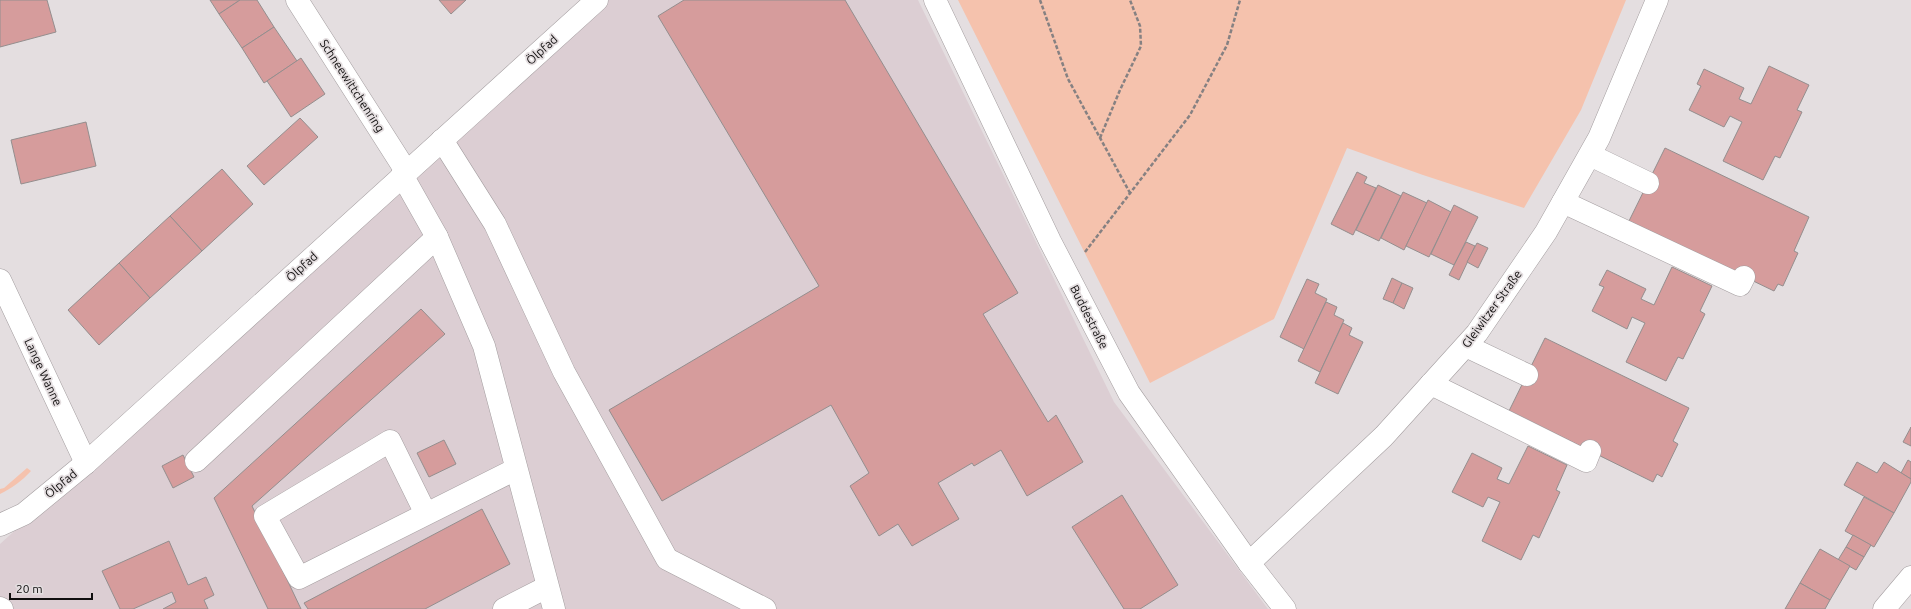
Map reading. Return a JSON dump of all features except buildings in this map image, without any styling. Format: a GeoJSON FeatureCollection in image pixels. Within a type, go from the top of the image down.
{"type":"FeatureCollection","features":[{"type":"Feature","properties":{"kind":"street","name":"Schneewittchenring"},"geometry":{"type":"LineString","coordinates":[[297,0],[404,173],[436,237],[484,346],[554,609]]}},
{"type":"Feature","properties":{"kind":"street","name":"Ölpfad"},"geometry":{"type":"LineString","coordinates":[[0,525],[24,514],[86,463],[404,173],[597,0]]}},
{"type":"Feature","properties":{"kind":"street","name":"Buddestraße"},"geometry":{"type":"LineString","coordinates":[[935,0],[1068,275],[1129,394],[1249,563],[1285,609]]}},
{"type":"Feature","properties":{"kind":"street","name":"Gleiwitzer Straße"},"geometry":{"type":"LineString","coordinates":[[1249,563],[1384,436],[1477,333],[1546,232],[1590,155],[1599,138],[1658,0]]}},
{"type":"Feature","properties":{"kind":"street"},"geometry":{"type":"LineString","coordinates":[[442,140],[495,224],[564,372],[668,559],[765,609]]}},
{"type":"Feature","properties":{"kind":"street"},"geometry":{"type":"LineString","coordinates":[[1590,155],[1648,183]]}},
{"type":"Feature","properties":{"kind":"street"},"geometry":{"type":"LineString","coordinates":[[1563,202],[1740,285],[1744,277]]}},
{"type":"Feature","properties":{"kind":"street"},"geometry":{"type":"LineString","coordinates":[[196,461],[436,237]]}},
{"type":"Feature","properties":{"kind":"street","name":"Lange Wanne"},"geometry":{"type":"LineString","coordinates":[[0,280],[86,463]]}},
{"type":"Feature","properties":{"kind":"street"},"geometry":{"type":"LineString","coordinates":[[1466,346],[1527,375]]}},
{"type":"Feature","properties":{"kind":"street"},"geometry":{"type":"LineString","coordinates":[[1431,384],[1586,461],[1590,451]]}},
{"type":"Feature","properties":{"kind":"street"},"geometry":{"type":"LineString","coordinates":[[426,514],[390,442],[265,516],[299,578],[516,469]]}},
{"type":"Feature","properties":{"kind":"street"},"geometry":{"type":"LineString","coordinates":[[1884,609],[1911,577]]}},
{"type":"Feature","properties":{"kind":"street"},"geometry":{"type":"LineString","coordinates":[[504,609],[547,587]]}},
{"type":"Feature","properties":{"kind":"path"},"geometry":{"type":"LineString","coordinates":[[1040,0],[1068,79],[1130,193]]}},
{"type":"Feature","properties":{"kind":"path"},"geometry":{"type":"LineString","coordinates":[[1100,138],[1120,90],[1141,46],[1140,26],[1130,0]]}},
{"type":"Feature","properties":{"kind":"path"},"geometry":{"type":"LineString","coordinates":[[1068,275],[1190,115],[1227,45],[1240,0]]}},
{"type":"Feature","properties":{"kind":"shaded area"},"geometry":{"type":"Polygon","coordinates":[[[609,0],[918,0],[1114,402],[1268,609],[0,609],[0,544],[409,174],[609,0]]]}},
{"type":"Feature","properties":{"kind":"shaded area"},"geometry":{"type":"Polygon","coordinates":[[[958,0],[1626,0],[1581,110],[1524,208],[1347,148],[1274,319],[1150,383],[958,0]]]}},
{"type":"Feature","properties":{"kind":"shaded area"},"geometry":{"type":"Polygon","coordinates":[[[27,468],[31,471],[28,475],[17,484],[0,494],[0,489],[4,488],[27,468]]]}}]}
